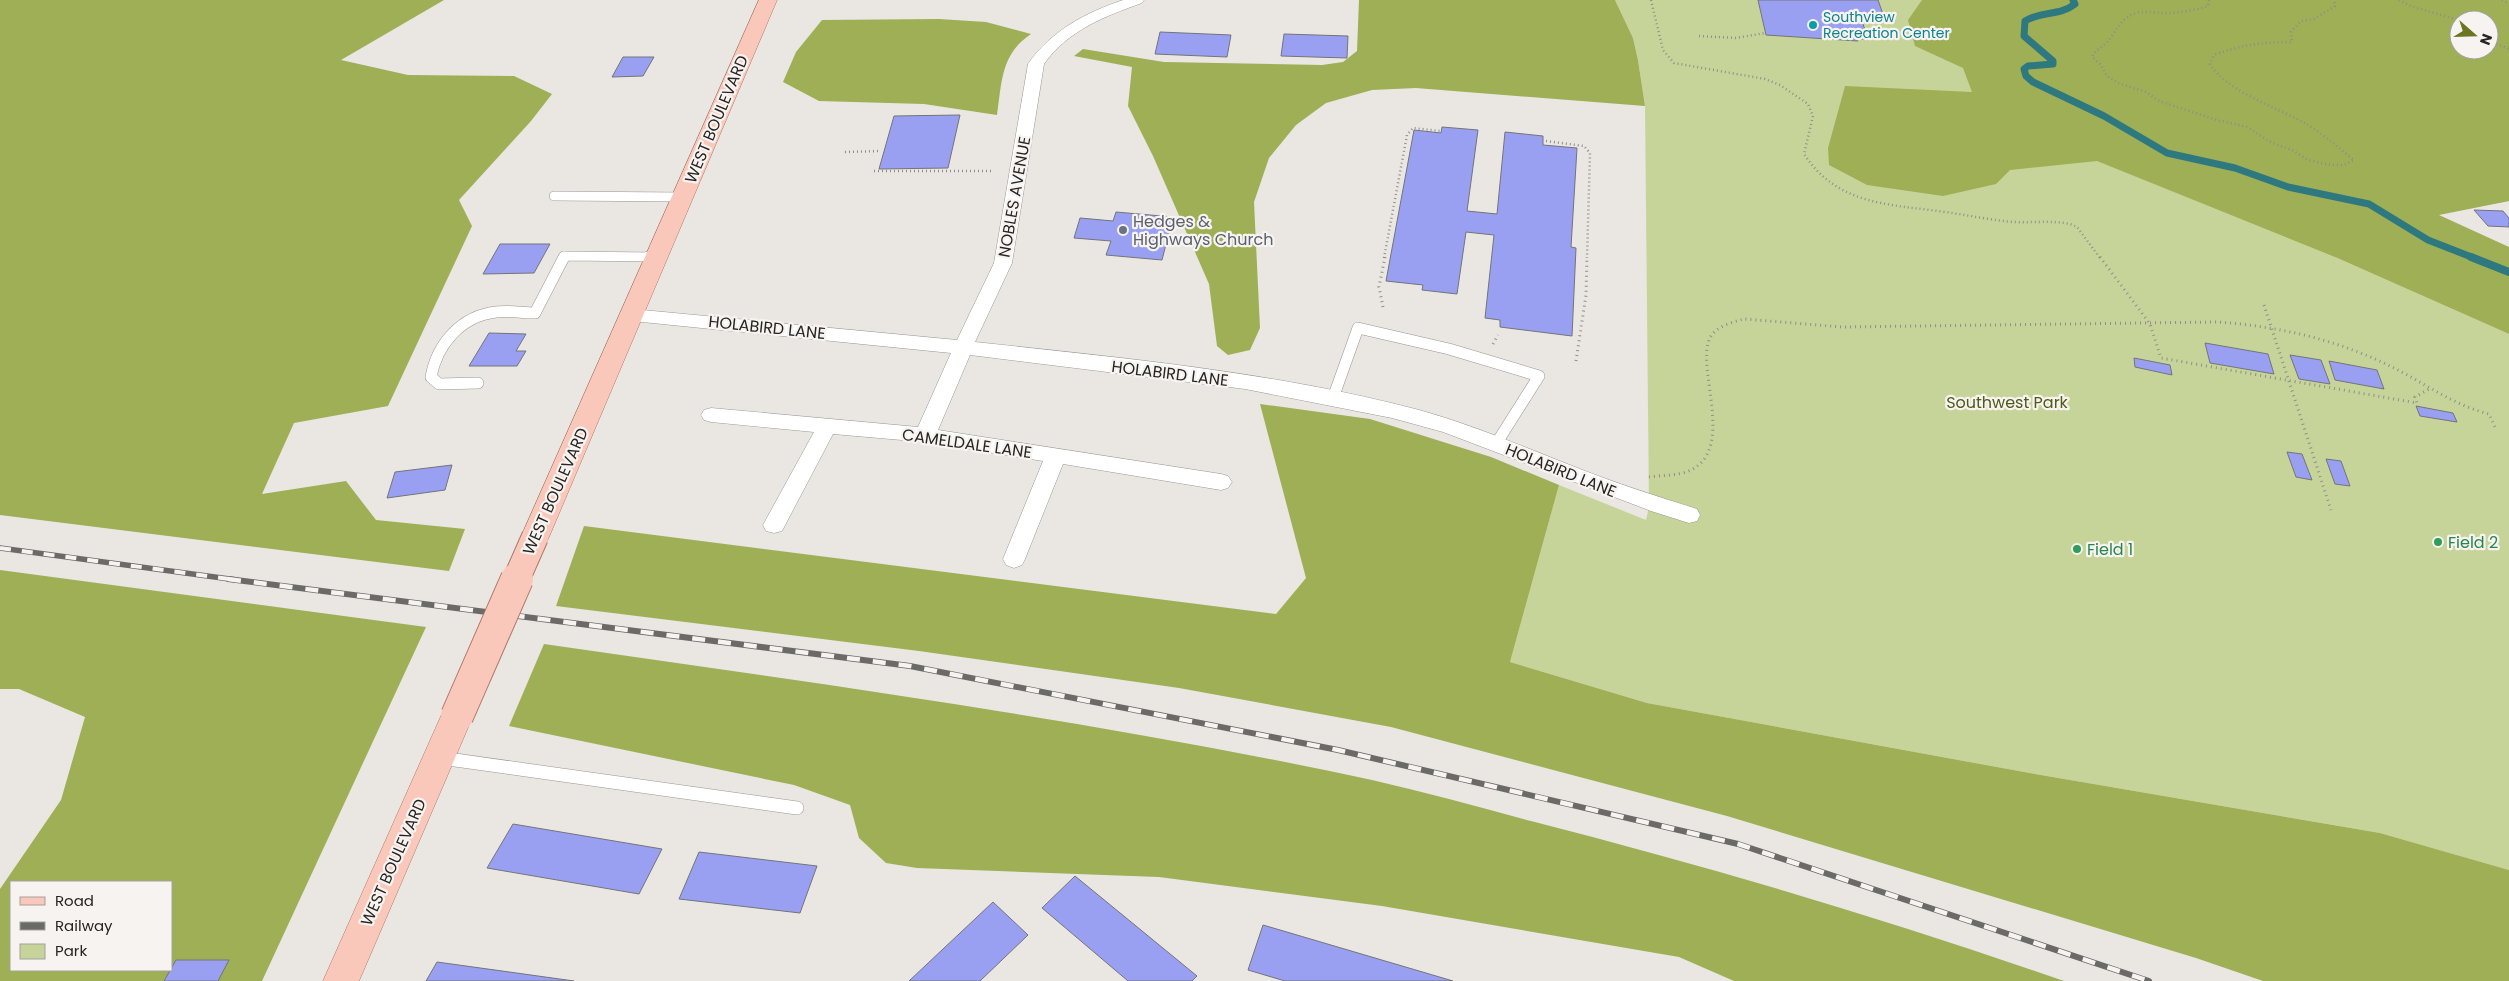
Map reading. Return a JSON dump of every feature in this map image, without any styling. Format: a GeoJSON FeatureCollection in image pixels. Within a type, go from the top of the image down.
{"type":"FeatureCollection","features":[{"type":"Feature","properties":{"kind":"main road","name":"WEST BOULEVARD"},"geometry":{"type":"LineString","coordinates":[[341,981],[768,0]]}},
{"type":"Feature","properties":{"kind":"street","name":"NOBLES AVENUE"},"geometry":{"type":"LineString","coordinates":[[925,436],[1005,257],[1036,64],[1043,52],[1077,26],[1137,0]]}},
{"type":"Feature","properties":{"kind":"street","name":"HOLABIRD LANE"},"geometry":{"type":"LineString","coordinates":[[632,316],[751,325],[963,348],[1253,384],[1333,398],[1447,426],[1645,503],[1689,515]]}},
{"type":"Feature","properties":{"kind":"street","name":"CAMELDALE LANE"},"geometry":{"type":"LineString","coordinates":[[711,415],[925,436],[1221,482]]}},
{"type":"Feature","properties":{"kind":"street"},"geometry":{"type":"LineString","coordinates":[[774,525],[827,426]]}},
{"type":"Feature","properties":{"kind":"street"},"geometry":{"type":"LineString","coordinates":[[1014,559],[1056,456]]}},
{"type":"Feature","properties":{"kind":"lane"},"geometry":{"type":"LineString","coordinates":[[554,196],[682,198]]}},
{"type":"Feature","properties":{"kind":"lane"},"geometry":{"type":"LineString","coordinates":[[478,383],[439,384],[431,377],[433,360],[447,338],[468,322],[490,312],[535,313],[564,256],[657,257]]}},
{"type":"Feature","properties":{"kind":"lane"},"geometry":{"type":"LineString","coordinates":[[1333,398],[1358,328],[1486,357],[1539,376],[1496,444]]}},
{"type":"Feature","properties":{"kind":"lane"},"geometry":{"type":"LineString","coordinates":[[439,758],[797,808]]}},
{"type":"Feature","properties":{"kind":"path"},"geometry":{"type":"LineString","coordinates":[[1651,0],[1658,18],[1661,48],[1664,55],[1674,63],[1761,76],[1781,85],[1807,103],[1813,116],[1804,154],[1815,172],[1826,181],[1852,196],[1910,208],[2006,222],[2069,223],[2082,232],[2150,324],[2161,358],[2417,403],[2415,397],[2431,388]]}},
{"type":"Feature","properties":{"kind":"path"},"geometry":{"type":"LineString","coordinates":[[2209,0],[2208,6],[2202,8],[2168,13],[2140,11],[2131,15],[2118,25],[2107,44],[2094,52],[2092,57],[2102,65],[2108,76],[2118,83],[2146,92],[2159,101],[2217,120],[2247,126],[2272,143],[2292,150],[2308,160],[2331,166],[2344,165],[2354,160],[2308,125],[2265,104],[2221,77],[2211,68],[2210,64],[2214,55],[2238,46],[2266,42],[2292,42],[2291,32],[2301,21],[2314,19],[2324,11],[2335,6],[2334,0]]}},
{"type":"Feature","properties":{"kind":"path"},"geometry":{"type":"LineString","coordinates":[[2400,0],[2413,8],[2449,17]]}},
{"type":"Feature","properties":{"kind":"path"},"geometry":{"type":"LineString","coordinates":[[2502,0],[2509,4]]}},
{"type":"Feature","properties":{"kind":"path"},"geometry":{"type":"LineString","coordinates":[[1699,36],[1736,38],[1765,33]]}},
{"type":"Feature","properties":{"kind":"path"},"geometry":{"type":"LineString","coordinates":[[1382,307],[1379,287],[1407,135],[1413,128],[1440,131]]}},
{"type":"Feature","properties":{"kind":"path"},"geometry":{"type":"LineString","coordinates":[[1546,142],[1587,146],[1590,152],[1586,295],[1576,361]]}},
{"type":"Feature","properties":{"kind":"path"},"geometry":{"type":"LineString","coordinates":[[845,152],[879,151]]}},
{"type":"Feature","properties":{"kind":"path"},"geometry":{"type":"LineString","coordinates":[[874,171],[992,171]]}},
{"type":"Feature","properties":{"kind":"path"},"geometry":{"type":"LineString","coordinates":[[2264,305],[2331,510]]}},
{"type":"Feature","properties":{"kind":"path"},"geometry":{"type":"LineString","coordinates":[[1649,477],[1690,471],[1698,466],[1708,455],[1712,430],[1707,352],[1708,340],[1715,331],[1732,322],[1758,319],[1842,327],[2236,323],[2272,328],[2313,336],[2372,358],[2431,388],[2461,407],[2489,414],[2496,429]]}},
{"type":"Feature","properties":{"kind":"green space"},"geometry":{"type":"Polygon","coordinates":[[[0,0],[444,0],[341,60],[408,75],[514,76],[552,94],[531,121],[459,200],[472,226],[388,406],[294,423],[262,494],[346,481],[376,520],[465,529],[449,571],[0,515],[0,0]]]}},
{"type":"Feature","properties":{"kind":"green space"},"geometry":{"type":"Polygon","coordinates":[[[1359,0],[1615,0],[1633,38],[1645,106],[1416,88],[1372,90],[1326,103],[1296,125],[1269,158],[1254,202],[1260,328],[1250,350],[1228,355],[1217,346],[1209,284],[1153,156],[1128,106],[1132,67],[1074,56],[1083,49],[1164,62],[1322,65],[1343,62],[1357,51],[1359,0]]]}},
{"type":"Feature","properties":{"kind":"green space","name":"Southwest Park"},"geometry":{"type":"Polygon","coordinates":[[[1615,0],[2509,0],[2509,201],[2438,214],[2335,257],[2509,334],[2509,870],[2380,833],[2035,774],[1647,703],[1510,662],[1559,485],[1646,520],[1649,507],[1645,106],[1633,38],[1615,0]]]}},
{"type":"Feature","properties":{"kind":"green space"},"geometry":{"type":"Polygon","coordinates":[[[1922,0],[2509,0],[2509,201],[2439,215],[2509,247],[2509,334],[2335,257],[2097,161],[2010,170],[1996,184],[1943,196],[1867,185],[1829,165],[1828,148],[1845,86],[1972,92],[1963,68],[1915,46],[1908,20],[1922,0]]]}},
{"type":"Feature","properties":{"kind":"green space"},"geometry":{"type":"Polygon","coordinates":[[[939,19],[986,22],[1031,34],[1021,42],[1008,59],[1002,80],[997,115],[924,104],[819,101],[783,82],[796,52],[822,20],[939,19]]]}},
{"type":"Feature","properties":{"kind":"green space"},"geometry":{"type":"Polygon","coordinates":[[[1260,404],[1370,419],[1491,457],[1559,485],[1510,662],[1647,703],[2035,774],[2380,833],[2509,870],[2509,981],[2263,981],[2196,958],[1727,816],[1391,727],[1179,688],[919,651],[556,606],[584,526],[1276,614],[1306,578],[1260,404]]]}},
{"type":"Feature","properties":{"kind":"green space"},"geometry":{"type":"Polygon","coordinates":[[[0,570],[426,627],[262,981],[0,981],[0,889],[61,800],[85,717],[19,689],[0,689],[0,570]]]}},
{"type":"Feature","properties":{"kind":"green space"},"geometry":{"type":"Polygon","coordinates":[[[544,644],[855,689],[1063,722],[1166,739],[1372,780],[1733,876],[1866,916],[2064,981],[1734,981],[1679,957],[1382,906],[1159,877],[917,868],[886,863],[859,838],[850,805],[794,785],[509,726],[544,644]]]}},
{"type":"Feature","properties":{"kind":"building","name":"Southview Recreation Center"},"geometry":{"type":"Polygon","coordinates":[[[1758,0],[1878,0],[1884,17],[1860,15],[1868,39],[1858,39],[1858,41],[1766,35],[1758,0]]]}},
{"type":"Feature","properties":{"kind":"building"},"geometry":{"type":"Polygon","coordinates":[[[1160,32],[1231,35],[1227,57],[1155,54],[1160,32]]]}},
{"type":"Feature","properties":{"kind":"building"},"geometry":{"type":"Polygon","coordinates":[[[1284,34],[1348,36],[1347,58],[1281,56],[1284,34]]]}},
{"type":"Feature","properties":{"kind":"building"},"geometry":{"type":"Polygon","coordinates":[[[623,57],[654,57],[643,76],[612,77],[623,57]]]}},
{"type":"Feature","properties":{"kind":"building"},"geometry":{"type":"Polygon","coordinates":[[[960,115],[948,168],[879,169],[894,116],[960,115]]]}},
{"type":"Feature","properties":{"kind":"building"},"geometry":{"type":"Polygon","coordinates":[[[1442,127],[1478,130],[1467,211],[1497,214],[1505,132],[1543,136],[1543,145],[1577,148],[1571,247],[1576,248],[1572,336],[1500,327],[1500,320],[1485,318],[1494,235],[1466,232],[1457,294],[1422,290],[1423,285],[1386,281],[1414,130],[1441,133],[1442,127]]]}},
{"type":"Feature","properties":{"kind":"building"},"geometry":{"type":"Polygon","coordinates":[[[2474,210],[2503,211],[2509,218],[2509,227],[2488,226],[2474,210]]]}},
{"type":"Feature","properties":{"kind":"building","name":"Hedges & Highways Church"},"geometry":{"type":"Polygon","coordinates":[[[1116,212],[1173,217],[1162,260],[1106,255],[1111,241],[1074,238],[1080,218],[1113,221],[1116,212]]]}},
{"type":"Feature","properties":{"kind":"building"},"geometry":{"type":"Polygon","coordinates":[[[500,244],[550,244],[534,273],[483,274],[500,244]]]}},
{"type":"Feature","properties":{"kind":"building"},"geometry":{"type":"Polygon","coordinates":[[[489,333],[526,334],[516,351],[526,351],[517,366],[469,366],[489,333]]]}},
{"type":"Feature","properties":{"kind":"building"},"geometry":{"type":"Polygon","coordinates":[[[2205,343],[2268,354],[2274,374],[2210,363],[2205,343]]]}},
{"type":"Feature","properties":{"kind":"building"},"geometry":{"type":"Polygon","coordinates":[[[2290,355],[2321,360],[2330,384],[2299,379],[2290,355]]]}},
{"type":"Feature","properties":{"kind":"building"},"geometry":{"type":"Polygon","coordinates":[[[2134,358],[2170,365],[2172,375],[2135,367],[2134,358]]]}},
{"type":"Feature","properties":{"kind":"building"},"geometry":{"type":"Polygon","coordinates":[[[2329,361],[2377,370],[2384,389],[2335,380],[2329,361]]]}},
{"type":"Feature","properties":{"kind":"building"},"geometry":{"type":"Polygon","coordinates":[[[2416,406],[2453,413],[2457,422],[2420,416],[2416,406]]]}},
{"type":"Feature","properties":{"kind":"building"},"geometry":{"type":"Polygon","coordinates":[[[2287,452],[2302,454],[2312,480],[2296,477],[2287,452]]]}},
{"type":"Feature","properties":{"kind":"building"},"geometry":{"type":"Polygon","coordinates":[[[2326,459],[2341,461],[2350,486],[2335,484],[2326,459]]]}},
{"type":"Feature","properties":{"kind":"building"},"geometry":{"type":"Polygon","coordinates":[[[452,465],[445,490],[387,498],[395,472],[452,465]]]}},
{"type":"Feature","properties":{"kind":"building"},"geometry":{"type":"Polygon","coordinates":[[[513,824],[662,849],[639,894],[487,868],[513,824]]]}},
{"type":"Feature","properties":{"kind":"building"},"geometry":{"type":"Polygon","coordinates":[[[699,852],[817,866],[800,913],[679,899],[699,852]]]}},
{"type":"Feature","properties":{"kind":"building"},"geometry":{"type":"Polygon","coordinates":[[[1075,876],[1197,976],[1192,981],[1128,981],[1042,908],[1075,876]]]}},
{"type":"Feature","properties":{"kind":"building"},"geometry":{"type":"Polygon","coordinates":[[[993,902],[1028,935],[980,981],[909,981],[993,902]]]}},
{"type":"Feature","properties":{"kind":"building"},"geometry":{"type":"Polygon","coordinates":[[[1263,925],[1453,981],[1285,981],[1248,970],[1263,925]]]}},
{"type":"Feature","properties":{"kind":"building"},"geometry":{"type":"Polygon","coordinates":[[[176,960],[229,960],[218,981],[164,981],[170,971],[172,971],[176,960]]]}},
{"type":"Feature","properties":{"kind":"building"},"geometry":{"type":"Polygon","coordinates":[[[437,962],[574,981],[426,981],[437,962]]]}},
{"type":"Feature","properties":{"kind":"waterway"},"geometry":{"type":"LineString","coordinates":[[2073,0],[2075,4],[2069,8],[2025,21],[2024,36],[2053,61],[2053,64],[2028,66],[2024,69],[2026,76],[2033,82],[2104,116],[2167,153],[2235,168],[2288,187],[2369,204],[2428,240],[2474,258]]}},
{"type":"Feature","properties":{"kind":"waterway"},"geometry":{"type":"LineString","coordinates":[[2471,257],[2509,272]]}},
{"type":"Feature","properties":{"kind":"railway"},"geometry":{"type":"LineString","coordinates":[[0,548],[237,580]]}},
{"type":"Feature","properties":{"kind":"railway"},"geometry":{"type":"LineString","coordinates":[[228,579],[910,666],[1338,750],[1738,844],[2149,981]]}},
{"type":"Feature","properties":{"kind":"place","name":"Southview Recreation Center"},"geometry":{"type":"Point","coordinates":[1813,25]}},
{"type":"Feature","properties":{"kind":"place","name":"Hedges & Highways Church"},"geometry":{"type":"Point","coordinates":[1123,230]}},
{"type":"Feature","properties":{"kind":"place","name":"Field 2"},"geometry":{"type":"Point","coordinates":[2438,542]}},
{"type":"Feature","properties":{"kind":"place","name":"Field 1"},"geometry":{"type":"Point","coordinates":[2077,549]}}]}
